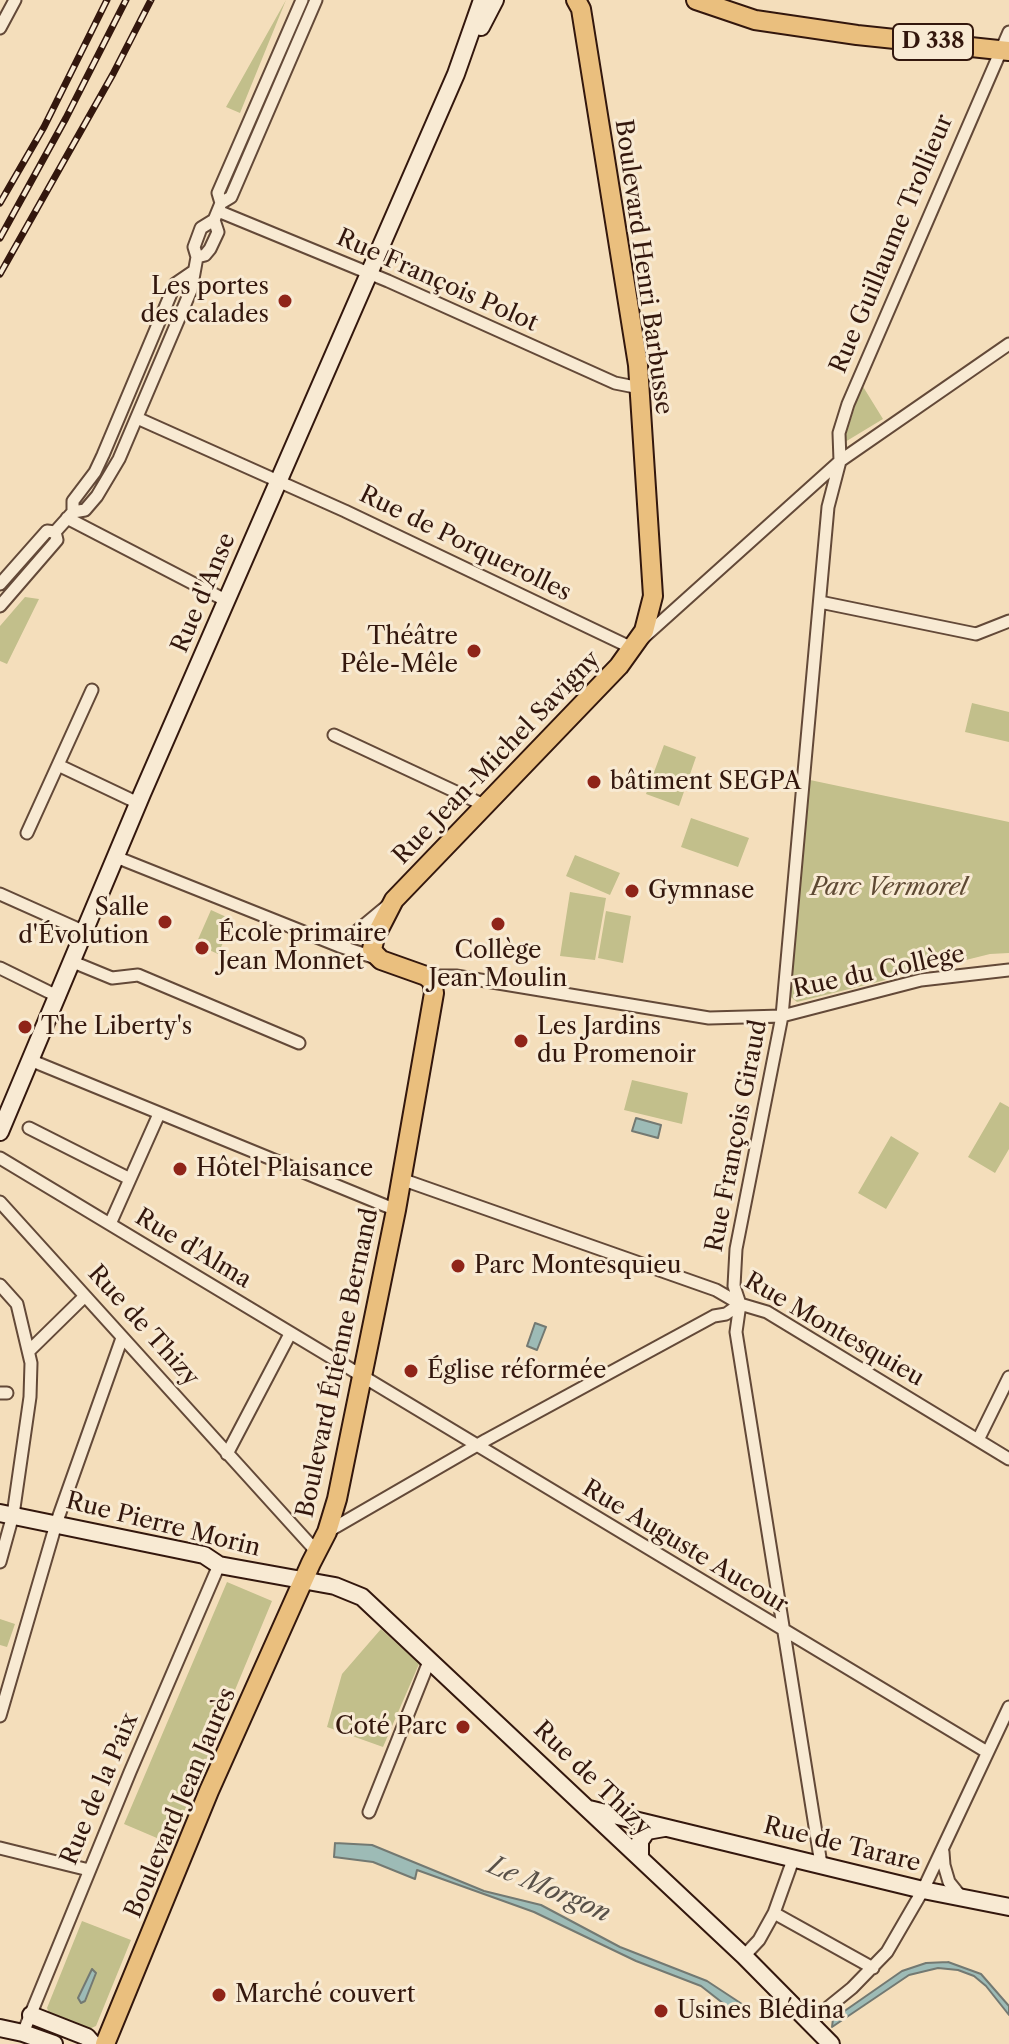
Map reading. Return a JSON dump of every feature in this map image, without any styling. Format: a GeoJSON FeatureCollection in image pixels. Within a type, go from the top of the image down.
{"type":"FeatureCollection","features":[{"type":"Feature","properties":{"kind":"main road","name":"Rue d'Anse"},"geometry":{"type":"LineString","coordinates":[[0,1132],[138,803],[456,74],[482,0]]}},
{"type":"Feature","properties":{"kind":"main road","name":"Rue d'Anse"},"geometry":{"type":"LineString","coordinates":[[456,74],[495,0]]}},
{"type":"Feature","properties":{"kind":"main road","name":"Boulevard Henri Barbusse"},"geometry":{"type":"LineString","coordinates":[[567,0],[584,41]]}},
{"type":"Feature","properties":{"kind":"main road","name":"Boulevard Henri Barbusse"},"geometry":{"type":"LineString","coordinates":[[576,0],[581,9],[640,388],[651,604]]}},
{"type":"Feature","properties":{"kind":"main road","name":"D 338"},"geometry":{"type":"LineString","coordinates":[[696,0],[755,20],[857,35],[1004,50]]}},
{"type":"Feature","properties":{"kind":"main road","name":"Rue Jean-Michel Savigny"},"geometry":{"type":"LineString","coordinates":[[381,960],[372,949],[394,900],[604,682],[644,631],[651,604]]}},
{"type":"Feature","properties":{"kind":"main road"},"geometry":{"type":"LineString","coordinates":[[381,960],[426,976]]}},
{"type":"Feature","properties":{"kind":"main road","name":"Boulevard Étienne Bernand"},"geometry":{"type":"LineString","coordinates":[[302,1581],[327,1532],[337,1499],[362,1378],[434,999],[434,986],[426,976]]}},
{"type":"Feature","properties":{"kind":"main road","name":"Rue Pierre Morin"},"geometry":{"type":"LineString","coordinates":[[7,1514],[204,1555],[219,1565],[302,1581]]}},
{"type":"Feature","properties":{"kind":"main road","name":"Rue de Thizy"},"geometry":{"type":"LineString","coordinates":[[302,1581],[335,1586],[362,1597],[744,1956],[831,2044]]}},
{"type":"Feature","properties":{"kind":"main road","name":"Boulevard Jean Jaurès"},"geometry":{"type":"LineString","coordinates":[[105,2044],[209,1791],[302,1581]]}},
{"type":"Feature","properties":{"kind":"main road","name":"Rue de Tarare"},"geometry":{"type":"LineString","coordinates":[[589,1809],[923,1890],[1009,1907]]}},
{"type":"Feature","properties":{"kind":"main road"},"geometry":{"type":"LineString","coordinates":[[640,1858],[640,1841],[647,1831],[664,1828]]}},
{"type":"Feature","properties":{"kind":"main road"},"geometry":{"type":"LineString","coordinates":[[31,2015],[87,2037],[93,2044]]}},
{"type":"Feature","properties":{"kind":"main road"},"geometry":{"type":"LineString","coordinates":[[0,2028],[54,2044]]}},
{"type":"Feature","properties":{"kind":"street"},"geometry":{"type":"LineString","coordinates":[[0,28],[15,0]]}},
{"type":"Feature","properties":{"kind":"street"},"geometry":{"type":"LineString","coordinates":[[70,515],[85,510],[119,459],[191,290],[197,257],[205,255],[218,232],[218,193],[302,0]]}},
{"type":"Feature","properties":{"kind":"street"},"geometry":{"type":"LineString","coordinates":[[217,211],[231,197],[316,0]]}},
{"type":"Feature","properties":{"kind":"street","name":"Rue Guillaume Trollieur"},"geometry":{"type":"LineString","coordinates":[[840,461],[839,433],[848,404],[1004,50],[1009,32]]}},
{"type":"Feature","properties":{"kind":"street","name":"Rue François Polot"},"geometry":{"type":"LineString","coordinates":[[217,211],[370,273],[615,383],[640,388]]}},
{"type":"Feature","properties":{"kind":"street"},"geometry":{"type":"LineString","coordinates":[[55,532],[70,515],[73,501],[95,472],[175,284],[194,271]]}},
{"type":"Feature","properties":{"kind":"street","name":"Rue Jean-Michel Savigny"},"geometry":{"type":"LineString","coordinates":[[632,648],[840,461],[1009,344]]}},
{"type":"Feature","properties":{"kind":"street","name":"Rue de Porquerolles"},"geometry":{"type":"LineString","coordinates":[[137,418],[345,511],[632,648]]}},
{"type":"Feature","properties":{"kind":"street","name":"Rue François Giraud"},"geometry":{"type":"LineString","coordinates":[[821,1864],[736,1332],[740,1304],[734,1286],[736,1249],[782,1016],[828,507],[840,461]]}},
{"type":"Feature","properties":{"kind":"street","name":"Rue François Giraud"},"geometry":{"type":"LineString","coordinates":[[821,478],[825,483],[828,507]]}},
{"type":"Feature","properties":{"kind":"street"},"geometry":{"type":"LineString","coordinates":[[70,515],[136,547],[227,601]]}},
{"type":"Feature","properties":{"kind":"street"},"geometry":{"type":"LineString","coordinates":[[0,584],[47,531],[55,532]]}},
{"type":"Feature","properties":{"kind":"street"},"geometry":{"type":"LineString","coordinates":[[0,606],[57,540],[55,532]]}},
{"type":"Feature","properties":{"kind":"street"},"geometry":{"type":"LineString","coordinates":[[651,604],[688,598]]}},
{"type":"Feature","properties":{"kind":"street"},"geometry":{"type":"LineString","coordinates":[[820,602],[976,634],[1009,621]]}},
{"type":"Feature","properties":{"kind":"street"},"geometry":{"type":"LineString","coordinates":[[27,833],[92,690]]}},
{"type":"Feature","properties":{"kind":"street"},"geometry":{"type":"LineString","coordinates":[[334,735],[484,805]]}},
{"type":"Feature","properties":{"kind":"street"},"geometry":{"type":"LineString","coordinates":[[58,765],[138,803]]}},
{"type":"Feature","properties":{"kind":"street"},"geometry":{"type":"LineString","coordinates":[[116,857],[381,960]]}},
{"type":"Feature","properties":{"kind":"street"},"geometry":{"type":"LineString","coordinates":[[0,894],[85,932]]}},
{"type":"Feature","properties":{"kind":"street","name":"Rue Jean-Michel Savigny"},"geometry":{"type":"LineString","coordinates":[[339,946],[394,900]]}},
{"type":"Feature","properties":{"kind":"street"},"geometry":{"type":"LineString","coordinates":[[73,962],[112,978],[138,975],[299,1043]]}},
{"type":"Feature","properties":{"kind":"street"},"geometry":{"type":"LineString","coordinates":[[0,968],[59,997]]}},
{"type":"Feature","properties":{"kind":"street","name":"Rue du Collège"},"geometry":{"type":"LineString","coordinates":[[426,976],[456,976],[709,1018],[782,1016],[921,980],[1009,970]]}},
{"type":"Feature","properties":{"kind":"street"},"geometry":{"type":"LineString","coordinates":[[30,1060],[396,1210]]}},
{"type":"Feature","properties":{"kind":"street"},"geometry":{"type":"LineString","coordinates":[[110,1224],[159,1114]]}},
{"type":"Feature","properties":{"kind":"street"},"geometry":{"type":"LineString","coordinates":[[29,1128],[130,1179]]}},
{"type":"Feature","properties":{"kind":"street","name":"Rue d'Alma"},"geometry":{"type":"LineString","coordinates":[[0,1158],[362,1378]]}},
{"type":"Feature","properties":{"kind":"street","name":"Rue Montesquieu"},"geometry":{"type":"LineString","coordinates":[[401,1179],[716,1290],[740,1304],[767,1312],[1009,1459]]}},
{"type":"Feature","properties":{"kind":"street","name":"Rue de Thizy"},"geometry":{"type":"LineString","coordinates":[[0,1202],[316,1551]]}},
{"type":"Feature","properties":{"kind":"street"},"geometry":{"type":"LineString","coordinates":[[0,1285],[17,1304],[31,1363],[30,1397],[0,1562]]}},
{"type":"Feature","properties":{"kind":"street"},"geometry":{"type":"LineString","coordinates":[[29,1351],[84,1297]]}},
{"type":"Feature","properties":{"kind":"street"},"geometry":{"type":"LineString","coordinates":[[327,1532],[475,1446],[740,1304]]}},
{"type":"Feature","properties":{"kind":"street"},"geometry":{"type":"LineString","coordinates":[[227,1454],[290,1334]]}},
{"type":"Feature","properties":{"kind":"street"},"geometry":{"type":"LineString","coordinates":[[0,1716],[5,1677],[122,1338]]}},
{"type":"Feature","properties":{"kind":"street"},"geometry":{"type":"LineString","coordinates":[[978,1440],[1009,1377]]}},
{"type":"Feature","properties":{"kind":"street","name":"Rue Auguste Aucour"},"geometry":{"type":"LineString","coordinates":[[362,1378],[987,1752]]}},
{"type":"Feature","properties":{"kind":"street","name":"Rue de la Paix"},"geometry":{"type":"LineString","coordinates":[[23,2033],[219,1565]]}},
{"type":"Feature","properties":{"kind":"street"},"geometry":{"type":"LineString","coordinates":[[369,1812],[430,1659]]}},
{"type":"Feature","properties":{"kind":"street"},"geometry":{"type":"LineString","coordinates":[[810,2022],[873,1968],[887,1952],[923,1890],[1009,1707]]}},
{"type":"Feature","properties":{"kind":"street"},"geometry":{"type":"LineString","coordinates":[[0,1848],[89,1870]]}},
{"type":"Feature","properties":{"kind":"street"},"geometry":{"type":"LineString","coordinates":[[943,1848],[949,1882],[962,1898]]}},
{"type":"Feature","properties":{"kind":"street"},"geometry":{"type":"LineString","coordinates":[[744,1956],[759,1940],[774,1913],[794,1857]]}},
{"type":"Feature","properties":{"kind":"street"},"geometry":{"type":"LineString","coordinates":[[774,1913],[873,1968]]}},
{"type":"Feature","properties":{"kind":"green space"},"geometry":{"type":"Polygon","coordinates":[[[286,0],[240,113],[226,107],[286,0]]]}},
{"type":"Feature","properties":{"kind":"green space"},"geometry":{"type":"Polygon","coordinates":[[[862,385],[883,419],[845,442],[844,440],[862,385]]]}},
{"type":"Feature","properties":{"kind":"green space"},"geometry":{"type":"Polygon","coordinates":[[[25,597],[39,599],[7,664],[0,661],[0,626],[25,597]]]}},
{"type":"Feature","properties":{"kind":"green space"},"geometry":{"type":"Polygon","coordinates":[[[972,703],[1009,712],[1009,742],[965,732],[972,703]]]}},
{"type":"Feature","properties":{"kind":"green space"},"geometry":{"type":"Polygon","coordinates":[[[664,745],[696,757],[679,806],[646,794],[664,745]]]}},
{"type":"Feature","properties":{"kind":"green space","name":"Parc Vermorel"},"geometry":{"type":"Polygon","coordinates":[[[810,780],[1009,822],[1009,953],[990,954],[797,1002],[792,998],[810,780]]]}},
{"type":"Feature","properties":{"kind":"green space"},"geometry":{"type":"Polygon","coordinates":[[[691,818],[749,838],[738,867],[681,847],[691,818]]]}},
{"type":"Feature","properties":{"kind":"green space"},"geometry":{"type":"Polygon","coordinates":[[[575,855],[620,873],[610,895],[566,876],[575,855]]]}},
{"type":"Feature","properties":{"kind":"green space"},"geometry":{"type":"Polygon","coordinates":[[[570,892],[606,898],[595,960],[560,956],[570,892]]]}},
{"type":"Feature","properties":{"kind":"green space"},"geometry":{"type":"Polygon","coordinates":[[[211,910],[233,920],[218,954],[196,944],[211,910]]]}},
{"type":"Feature","properties":{"kind":"green space"},"geometry":{"type":"Polygon","coordinates":[[[606,911],[631,916],[623,963],[598,958],[606,911]]]}},
{"type":"Feature","properties":{"kind":"green space"},"geometry":{"type":"Polygon","coordinates":[[[632,1080],[688,1093],[682,1124],[624,1110],[632,1080]]]}},
{"type":"Feature","properties":{"kind":"green space"},"geometry":{"type":"Polygon","coordinates":[[[1000,1102],[1009,1107],[1009,1149],[995,1173],[968,1157],[1000,1102]]]}},
{"type":"Feature","properties":{"kind":"green space"},"geometry":{"type":"Polygon","coordinates":[[[891,1136],[919,1153],[886,1209],[858,1193],[891,1136]]]}},
{"type":"Feature","properties":{"kind":"green space"},"geometry":{"type":"Polygon","coordinates":[[[227,1582],[272,1601],[171,1844],[124,1824],[227,1582]]]}},
{"type":"Feature","properties":{"kind":"green space"},"geometry":{"type":"Polygon","coordinates":[[[0,1619],[15,1624],[7,1647],[0,1645],[0,1619]]]}},
{"type":"Feature","properties":{"kind":"green space"},"geometry":{"type":"Polygon","coordinates":[[[381,1629],[419,1664],[383,1747],[327,1727],[342,1674],[381,1629]]]}},
{"type":"Feature","properties":{"kind":"green space"},"geometry":{"type":"Polygon","coordinates":[[[82,1921],[131,1940],[96,2026],[89,2029],[50,2015],[47,2008],[82,1921]]]}},
{"type":"Feature","properties":{"kind":"water"},"geometry":{"type":"Polygon","coordinates":[[[636,1118],[661,1125],[658,1138],[632,1131],[636,1118]]]}},
{"type":"Feature","properties":{"kind":"water"},"geometry":{"type":"Polygon","coordinates":[[[535,1323],[546,1327],[537,1350],[527,1346],[535,1323]]]}},
{"type":"Feature","properties":{"kind":"water"},"geometry":{"type":"Polygon","coordinates":[[[335,1843],[372,1845],[484,1891],[541,1905],[620,1947],[707,1981],[745,2006],[739,2012],[733,2011],[701,1986],[636,1961],[534,1912],[417,1870],[415,1879],[373,1862],[334,1857],[335,1843]]]}},
{"type":"Feature","properties":{"kind":"water"},"geometry":{"type":"Polygon","coordinates":[[[948,1962],[981,1974],[1009,2006],[1009,2015],[974,1976],[938,1968],[909,1975],[832,2027],[833,2019],[902,1971],[926,1963],[948,1962]]]}},
{"type":"Feature","properties":{"kind":"water"},"geometry":{"type":"Polygon","coordinates":[[[92,1969],[96,1973],[85,2001],[81,2003],[78,1998],[92,1969]]]}},
{"type":"Feature","properties":{"kind":"railway"},"geometry":{"type":"LineString","coordinates":[[0,203],[44,127],[107,0]]}},
{"type":"Feature","properties":{"kind":"railway"},"geometry":{"type":"LineString","coordinates":[[0,238],[126,0]]}},
{"type":"Feature","properties":{"kind":"railway"},"geometry":{"type":"LineString","coordinates":[[0,274],[113,74],[151,0]]}},
{"type":"Feature","properties":{"kind":"place","name":"Les portes des calades"},"geometry":{"type":"Point","coordinates":[285,301]}},
{"type":"Feature","properties":{"kind":"place","name":"Théâtre Pêle-Mêle"},"geometry":{"type":"Point","coordinates":[474,651]}},
{"type":"Feature","properties":{"kind":"place","name":"bâtiment SEGPA"},"geometry":{"type":"Point","coordinates":[594,782]}},
{"type":"Feature","properties":{"kind":"place","name":"Gymnase"},"geometry":{"type":"Point","coordinates":[632,891]}},
{"type":"Feature","properties":{"kind":"place","name":"Salle d'Évolution"},"geometry":{"type":"Point","coordinates":[165,922]}},
{"type":"Feature","properties":{"kind":"place","name":"Collège Jean Moulin"},"geometry":{"type":"Point","coordinates":[498,924]}},
{"type":"Feature","properties":{"kind":"place","name":"École primaire Jean Monnet"},"geometry":{"type":"Point","coordinates":[202,948]}},
{"type":"Feature","properties":{"kind":"place","name":"The Liberty's"},"geometry":{"type":"Point","coordinates":[25,1027]}},
{"type":"Feature","properties":{"kind":"place","name":"Les Jardins du Promenoir"},"geometry":{"type":"Point","coordinates":[521,1041]}},
{"type":"Feature","properties":{"kind":"place","name":"Hôtel Plaisance"},"geometry":{"type":"Point","coordinates":[180,1169]}},
{"type":"Feature","properties":{"kind":"place","name":"Parc Montesquieu"},"geometry":{"type":"Point","coordinates":[458,1266]}},
{"type":"Feature","properties":{"kind":"place","name":"Église réformée"},"geometry":{"type":"Point","coordinates":[411,1371]}},
{"type":"Feature","properties":{"kind":"place","name":"Coté Parc"},"geometry":{"type":"Point","coordinates":[463,1727]}},
{"type":"Feature","properties":{"kind":"place","name":"Marché couvert"},"geometry":{"type":"Point","coordinates":[219,1995]}},
{"type":"Feature","properties":{"kind":"place","name":"Usines Blédina"},"geometry":{"type":"Point","coordinates":[661,2011]}},
{"type":"Feature","properties":{"kind":"water label","name":"Le Morgon"},"geometry":{"type":"Point","coordinates":[549,1890]}}]}
